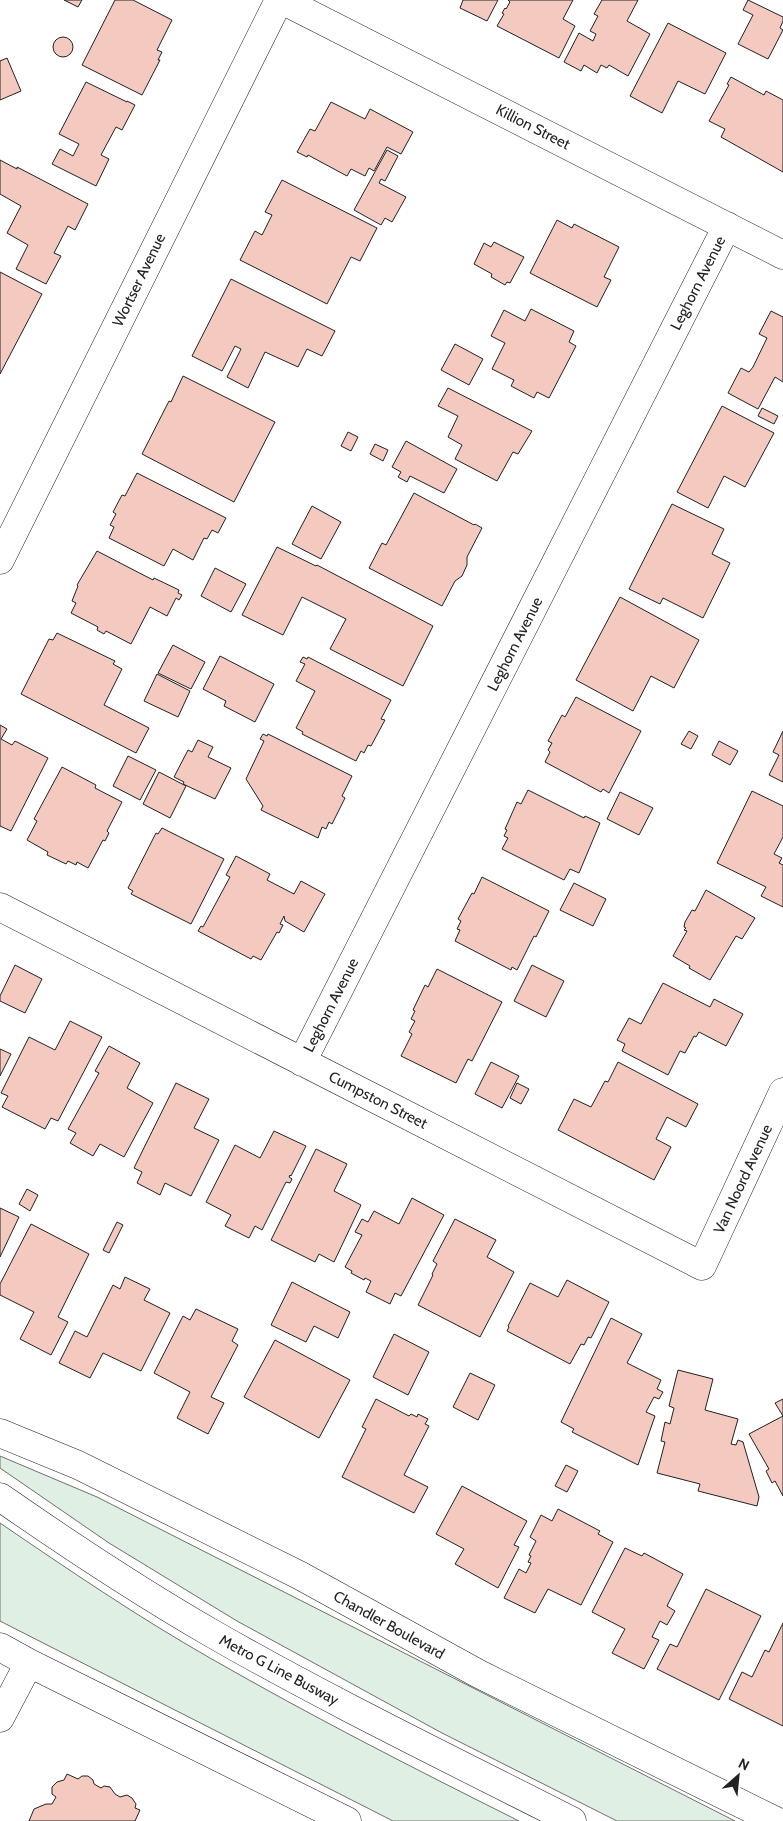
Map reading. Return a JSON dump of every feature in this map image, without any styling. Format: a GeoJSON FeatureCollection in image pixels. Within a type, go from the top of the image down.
{"type":"FeatureCollection","features":[{"type":"Feature","properties":{"kind":"street","name":"Killion Street"},"geometry":{"type":"LineString","coordinates":[[280,0],[783,255]]}},
{"type":"Feature","properties":{"kind":"street","name":"Wortser Avenue"},"geometry":{"type":"LineString","coordinates":[[0,560],[280,0]]}},
{"type":"Feature","properties":{"kind":"street","name":"Leghorn Avenue"},"geometry":{"type":"LineString","coordinates":[[302,1062],[727,226]]}},
{"type":"Feature","properties":{"kind":"street","name":"Cumpston Street"},"geometry":{"type":"LineString","coordinates":[[0,907],[702,1266]]}},
{"type":"Feature","properties":{"kind":"street","name":"Van Noord Avenue"},"geometry":{"type":"LineString","coordinates":[[702,1266],[783,1092]]}},
{"type":"Feature","properties":{"kind":"street","name":"Chandler Boulevard"},"geometry":{"type":"LineString","coordinates":[[0,1434],[78,1465],[114,1482],[300,1576],[479,1674],[776,1821]]}},
{"type":"Feature","properties":{"kind":"street","name":"Metro G Line Busway"},"geometry":{"type":"LineString","coordinates":[[0,1497],[62,1540],[212,1634],[391,1730],[572,1821]]}},
{"type":"Feature","properties":{"kind":"street"},"geometry":{"type":"LineString","coordinates":[[0,1647],[28,1663],[347,1821]]}},
{"type":"Feature","properties":{"kind":"street"},"geometry":{"type":"LineString","coordinates":[[0,1718],[28,1663]]}},
{"type":"Feature","properties":{"kind":"green space"},"geometry":{"type":"Polygon","coordinates":[[[0,1456],[97,1497],[735,1821],[617,1821],[442,1733],[237,1621],[109,1543],[0,1468],[0,1456]]]}},
{"type":"Feature","properties":{"kind":"green space"},"geometry":{"type":"Polygon","coordinates":[[[0,1523],[130,1610],[210,1658],[363,1742],[519,1821],[393,1821],[0,1621],[0,1523]]]}},
{"type":"Feature","properties":{"kind":"building"},"geometry":{"type":"Polygon","coordinates":[[[64,0],[82,0],[78,7],[64,0]]]}},
{"type":"Feature","properties":{"kind":"building"},"geometry":{"type":"Polygon","coordinates":[[[115,0],[133,0],[172,20],[157,50],[162,52],[158,60],[160,60],[142,95],[82,65],[115,0]]]}},
{"type":"Feature","properties":{"kind":"building"},"geometry":{"type":"Polygon","coordinates":[[[463,0],[498,0],[487,21],[460,8],[463,0]]]}},
{"type":"Feature","properties":{"kind":"building"},"geometry":{"type":"Polygon","coordinates":[[[508,0],[573,0],[563,19],[575,26],[559,58],[497,26],[504,14],[502,13],[510,2],[508,0]]]}},
{"type":"Feature","properties":{"kind":"building"},"geometry":{"type":"Polygon","coordinates":[[[602,0],[638,0],[627,21],[650,34],[628,76],[609,65],[607,68],[601,65],[597,73],[584,65],[581,71],[564,62],[579,33],[593,41],[596,34],[590,31],[598,16],[594,14],[602,0]]]}},
{"type":"Feature","properties":{"kind":"building"},"geometry":{"type":"Polygon","coordinates":[[[748,0],[783,17],[780,28],[783,30],[768,59],[738,44],[753,15],[743,10],[748,0]]]}},
{"type":"Feature","properties":{"kind":"building"},"geometry":{"type":"Polygon","coordinates":[[[668,23],[726,53],[705,94],[678,81],[662,113],[630,96],[668,23]]]}},
{"type":"Feature","properties":{"kind":"building"},"geometry":{"type":"Polygon","coordinates":[[[59,37],[67,37],[73,43],[73,51],[67,57],[59,57],[53,51],[53,43],[59,37]]]}},
{"type":"Feature","properties":{"kind":"building"},"geometry":{"type":"Polygon","coordinates":[[[7,58],[21,91],[0,100],[0,61],[7,58]]]}},
{"type":"Feature","properties":{"kind":"building"},"geometry":{"type":"Polygon","coordinates":[[[731,77],[764,95],[766,91],[783,100],[783,172],[721,137],[725,129],[709,121],[729,85],[727,84],[731,77]]]}},
{"type":"Feature","properties":{"kind":"building"},"geometry":{"type":"Polygon","coordinates":[[[86,82],[135,105],[122,130],[116,127],[101,155],[109,159],[96,186],[52,164],[60,149],[73,156],[79,144],[59,134],[86,82]]]}},
{"type":"Feature","properties":{"kind":"building"},"geometry":{"type":"Polygon","coordinates":[[[331,102],[365,119],[370,109],[413,132],[401,154],[387,147],[374,171],[369,168],[365,176],[351,169],[347,176],[308,155],[307,157],[297,152],[310,129],[315,131],[331,102]]]}},
{"type":"Feature","properties":{"kind":"building"},"geometry":{"type":"Polygon","coordinates":[[[387,150],[398,156],[385,181],[381,179],[379,183],[406,197],[392,222],[385,218],[381,225],[354,210],[387,150]]]}},
{"type":"Feature","properties":{"kind":"building"},"geometry":{"type":"Polygon","coordinates":[[[0,160],[88,204],[75,230],[68,226],[54,253],[61,256],[46,284],[16,269],[28,245],[7,233],[21,206],[0,194],[0,160]]]}},
{"type":"Feature","properties":{"kind":"building"},"geometry":{"type":"Polygon","coordinates":[[[282,180],[377,228],[360,261],[351,257],[327,304],[240,260],[255,231],[262,235],[272,215],[265,212],[282,180]]]}},
{"type":"Feature","properties":{"kind":"building"},"geometry":{"type":"Polygon","coordinates":[[[557,220],[572,228],[574,224],[619,247],[604,277],[611,280],[597,307],[530,273],[557,220]]]}},
{"type":"Feature","properties":{"kind":"building"},"geometry":{"type":"Polygon","coordinates":[[[494,242],[524,257],[510,283],[507,282],[505,285],[491,277],[492,274],[474,264],[484,243],[491,247],[494,242]]]}},
{"type":"Feature","properties":{"kind":"building"},"geometry":{"type":"Polygon","coordinates":[[[0,272],[42,294],[0,374],[0,272]]]}},
{"type":"Feature","properties":{"kind":"building"},"geometry":{"type":"Polygon","coordinates":[[[231,279],[335,331],[322,356],[307,349],[298,367],[265,352],[248,388],[227,377],[241,349],[235,346],[222,371],[192,356],[231,279]]]}},
{"type":"Feature","properties":{"kind":"building"},"geometry":{"type":"Polygon","coordinates":[[[531,309],[574,331],[569,342],[576,346],[549,398],[537,392],[534,398],[511,386],[514,380],[492,369],[505,343],[491,336],[504,310],[525,321],[531,309]]]}},
{"type":"Feature","properties":{"kind":"building"},"geometry":{"type":"Polygon","coordinates":[[[771,311],[783,317],[783,382],[775,377],[758,409],[728,393],[741,368],[749,372],[753,367],[767,338],[759,334],[771,311]]]}},
{"type":"Feature","properties":{"kind":"building"},"geometry":{"type":"Polygon","coordinates":[[[455,344],[483,359],[469,385],[441,370],[455,344]]]}},
{"type":"Feature","properties":{"kind":"building"},"geometry":{"type":"Polygon","coordinates":[[[183,376],[275,422],[234,502],[142,454],[183,376]]]}},
{"type":"Feature","properties":{"kind":"building"},"geometry":{"type":"Polygon","coordinates":[[[448,388],[532,431],[518,454],[513,452],[497,481],[455,459],[462,445],[448,437],[458,416],[438,406],[448,388]]]}},
{"type":"Feature","properties":{"kind":"building"},"geometry":{"type":"Polygon","coordinates":[[[722,406],[774,433],[745,487],[724,476],[708,508],[677,492],[722,406]]]}},
{"type":"Feature","properties":{"kind":"building"},"geometry":{"type":"Polygon","coordinates":[[[762,408],[778,416],[774,424],[758,416],[762,408]]]}},
{"type":"Feature","properties":{"kind":"building"},"geometry":{"type":"Polygon","coordinates":[[[348,432],[358,437],[351,451],[341,446],[348,432]]]}},
{"type":"Feature","properties":{"kind":"building"},"geometry":{"type":"Polygon","coordinates":[[[406,441],[457,469],[444,493],[410,476],[407,482],[398,477],[401,472],[392,467],[406,441]]]}},
{"type":"Feature","properties":{"kind":"building"},"geometry":{"type":"Polygon","coordinates":[[[375,444],[388,450],[383,461],[370,454],[375,444]]]}},
{"type":"Feature","properties":{"kind":"building"},"geometry":{"type":"Polygon","coordinates":[[[137,473],[226,518],[218,533],[212,530],[207,539],[204,538],[193,560],[173,549],[164,566],[109,538],[114,527],[110,525],[116,514],[113,512],[122,495],[125,496],[137,473]]]}},
{"type":"Feature","properties":{"kind":"building"},"geometry":{"type":"Polygon","coordinates":[[[414,493],[482,528],[467,557],[467,565],[462,576],[455,581],[442,606],[369,568],[382,543],[386,545],[414,493]]]}},
{"type":"Feature","properties":{"kind":"building"},"geometry":{"type":"Polygon","coordinates":[[[672,504],[724,529],[712,554],[730,563],[703,618],[663,598],[660,604],[629,589],[672,504]]]}},
{"type":"Feature","properties":{"kind":"building"},"geometry":{"type":"Polygon","coordinates":[[[312,506],[341,522],[321,559],[292,544],[312,506]]]}},
{"type":"Feature","properties":{"kind":"building"},"geometry":{"type":"Polygon","coordinates":[[[277,547],[317,565],[433,626],[403,686],[330,649],[346,619],[302,597],[283,635],[242,615],[277,547]]]}},
{"type":"Feature","properties":{"kind":"building"},"geometry":{"type":"Polygon","coordinates":[[[97,551],[153,580],[154,578],[179,590],[178,593],[182,595],[179,600],[176,598],[167,616],[150,607],[131,644],[106,631],[104,634],[97,630],[98,627],[71,613],[76,603],[72,601],[77,585],[97,551]]]}},
{"type":"Feature","properties":{"kind":"building"},"geometry":{"type":"Polygon","coordinates":[[[215,568],[246,584],[231,612],[201,596],[215,568]]]}},
{"type":"Feature","properties":{"kind":"building"},"geometry":{"type":"Polygon","coordinates":[[[620,597],[699,640],[674,688],[651,676],[633,711],[576,680],[620,597]]]}},
{"type":"Feature","properties":{"kind":"building"},"geometry":{"type":"Polygon","coordinates":[[[57,633],[115,661],[113,664],[122,669],[104,705],[149,728],[136,753],[21,694],[49,639],[53,640],[57,633]]]}},
{"type":"Feature","properties":{"kind":"building"},"geometry":{"type":"Polygon","coordinates":[[[173,645],[205,662],[191,689],[158,673],[173,645]]]}},
{"type":"Feature","properties":{"kind":"building"},"geometry":{"type":"Polygon","coordinates":[[[220,656],[274,684],[255,722],[224,706],[226,701],[203,689],[220,656]]]}},
{"type":"Feature","properties":{"kind":"building"},"geometry":{"type":"Polygon","coordinates":[[[303,657],[307,659],[308,657],[391,700],[381,719],[385,720],[371,746],[368,745],[364,753],[361,751],[356,761],[302,734],[303,732],[296,728],[315,691],[296,681],[305,664],[300,662],[303,657]]]}},
{"type":"Feature","properties":{"kind":"building"},"geometry":{"type":"Polygon","coordinates":[[[157,674],[190,691],[178,717],[144,701],[157,674]]]}},
{"type":"Feature","properties":{"kind":"building"},"geometry":{"type":"Polygon","coordinates":[[[576,697],[641,731],[609,793],[603,789],[601,792],[545,762],[552,743],[548,741],[562,715],[565,717],[576,697]]]}},
{"type":"Feature","properties":{"kind":"building"},"geometry":{"type":"Polygon","coordinates":[[[0,725],[7,729],[1,739],[12,745],[15,741],[48,758],[11,831],[0,826],[0,725]]]}},
{"type":"Feature","properties":{"kind":"building"},"geometry":{"type":"Polygon","coordinates":[[[689,731],[698,736],[691,749],[681,744],[689,731]]]}},
{"type":"Feature","properties":{"kind":"building"},"geometry":{"type":"Polygon","coordinates":[[[783,731],[783,782],[769,775],[779,755],[773,752],[783,731]]]}},
{"type":"Feature","properties":{"kind":"building"},"geometry":{"type":"Polygon","coordinates":[[[263,734],[267,736],[268,734],[352,776],[342,796],[345,798],[332,824],[329,822],[326,829],[322,827],[318,838],[261,810],[263,806],[246,779],[264,741],[260,739],[263,734]]]}},
{"type":"Feature","properties":{"kind":"building"},"geometry":{"type":"Polygon","coordinates":[[[198,740],[213,747],[208,757],[231,768],[215,799],[183,784],[184,782],[174,777],[188,750],[192,752],[198,740]]]}},
{"type":"Feature","properties":{"kind":"building"},"geometry":{"type":"Polygon","coordinates":[[[719,741],[738,751],[730,765],[712,755],[719,741]]]}},
{"type":"Feature","properties":{"kind":"building"},"geometry":{"type":"Polygon","coordinates":[[[128,756],[156,770],[140,800],[113,786],[128,756]]]}},
{"type":"Feature","properties":{"kind":"building"},"geometry":{"type":"Polygon","coordinates":[[[62,767],[96,785],[95,788],[122,802],[107,831],[109,833],[105,841],[103,840],[88,868],[77,862],[76,865],[68,861],[66,864],[47,855],[48,852],[27,840],[37,821],[34,819],[62,767]]]}},
{"type":"Feature","properties":{"kind":"building"},"geometry":{"type":"Polygon","coordinates":[[[159,772],[186,786],[170,818],[143,804],[159,772]]]}},
{"type":"Feature","properties":{"kind":"building"},"geometry":{"type":"Polygon","coordinates":[[[528,790],[584,818],[585,816],[600,823],[579,873],[570,869],[564,880],[502,849],[508,838],[504,836],[507,830],[505,829],[517,802],[521,804],[528,790]]]}},
{"type":"Feature","properties":{"kind":"building"},"geometry":{"type":"Polygon","coordinates":[[[752,791],[783,806],[783,837],[774,854],[782,858],[779,863],[783,865],[783,907],[761,896],[766,887],[717,863],[752,791]]]}},
{"type":"Feature","properties":{"kind":"building"},"geometry":{"type":"Polygon","coordinates":[[[620,792],[653,808],[639,835],[607,819],[620,792]]]}},
{"type":"Feature","properties":{"kind":"building"},"geometry":{"type":"Polygon","coordinates":[[[162,828],[224,859],[191,924],[131,894],[133,891],[128,888],[156,833],[158,834],[162,828]]]}},
{"type":"Feature","properties":{"kind":"building"},"geometry":{"type":"Polygon","coordinates":[[[236,856],[270,874],[267,880],[294,894],[301,881],[325,894],[304,932],[285,921],[284,916],[280,924],[283,925],[279,933],[277,932],[261,960],[253,956],[251,959],[198,931],[201,926],[203,927],[230,877],[226,875],[236,856]]]}},
{"type":"Feature","properties":{"kind":"building"},"geometry":{"type":"Polygon","coordinates":[[[482,877],[549,911],[517,970],[512,967],[511,970],[455,941],[460,930],[457,929],[461,921],[458,919],[482,877]]]}},
{"type":"Feature","properties":{"kind":"building"},"geometry":{"type":"Polygon","coordinates":[[[574,883],[606,899],[593,926],[560,910],[574,883]]]}},
{"type":"Feature","properties":{"kind":"building"},"geometry":{"type":"Polygon","coordinates":[[[706,890],[755,918],[742,939],[736,936],[710,980],[673,956],[687,931],[684,930],[686,928],[684,927],[685,922],[692,910],[695,911],[706,890]]]}},
{"type":"Feature","properties":{"kind":"building"},"geometry":{"type":"Polygon","coordinates":[[[15,965],[42,979],[25,1013],[0,1001],[0,996],[15,965]]]}},
{"type":"Feature","properties":{"kind":"building"},"geometry":{"type":"Polygon","coordinates":[[[532,965],[564,981],[546,1017],[514,1001],[532,965]]]}},
{"type":"Feature","properties":{"kind":"building"},"geometry":{"type":"Polygon","coordinates":[[[437,969],[502,1002],[472,1061],[468,1059],[456,1083],[401,1056],[412,1034],[409,1032],[415,1021],[411,1019],[415,1011],[413,1010],[425,985],[428,987],[437,969]]]}},
{"type":"Feature","properties":{"kind":"building"},"geometry":{"type":"Polygon","coordinates":[[[663,983],[710,1007],[714,999],[743,1014],[726,1046],[699,1032],[696,1037],[694,1036],[685,1053],[680,1051],[668,1075],[622,1051],[625,1044],[617,1040],[629,1018],[641,1024],[663,983]]]}},
{"type":"Feature","properties":{"kind":"building"},"geometry":{"type":"Polygon","coordinates":[[[70,1021],[102,1037],[58,1121],[51,1118],[45,1129],[2,1107],[8,1096],[1,1093],[29,1037],[55,1050],[70,1021]]]}},
{"type":"Feature","properties":{"kind":"building"},"geometry":{"type":"Polygon","coordinates":[[[109,1046],[140,1063],[127,1088],[153,1103],[124,1157],[100,1144],[93,1156],[70,1143],[76,1133],[68,1129],[99,1073],[95,1071],[109,1046]]]}},
{"type":"Feature","properties":{"kind":"building"},"geometry":{"type":"Polygon","coordinates":[[[0,1049],[11,1054],[0,1076],[0,1049]]]}},
{"type":"Feature","properties":{"kind":"building"},"geometry":{"type":"Polygon","coordinates":[[[491,1062],[519,1076],[502,1108],[475,1094],[491,1062]]]}},
{"type":"Feature","properties":{"kind":"building"},"geometry":{"type":"Polygon","coordinates":[[[618,1062],[698,1104],[686,1127],[667,1117],[656,1139],[671,1147],[654,1180],[558,1130],[574,1099],[591,1107],[605,1081],[608,1082],[618,1062]]]}},
{"type":"Feature","properties":{"kind":"building"},"geometry":{"type":"Polygon","coordinates":[[[176,1083],[209,1099],[194,1128],[219,1140],[191,1196],[165,1183],[160,1195],[137,1183],[142,1172],[134,1168],[176,1083]]]}},
{"type":"Feature","properties":{"kind":"building"},"geometry":{"type":"Polygon","coordinates":[[[517,1083],[529,1089],[521,1104],[510,1098],[517,1083]]]}},
{"type":"Feature","properties":{"kind":"building"},"geometry":{"type":"Polygon","coordinates":[[[274,1131],[306,1146],[289,1177],[292,1179],[290,1183],[286,1182],[262,1230],[255,1226],[249,1238],[225,1226],[231,1215],[206,1202],[235,1145],[260,1158],[274,1131]]]}},
{"type":"Feature","properties":{"kind":"building"},"geometry":{"type":"Polygon","coordinates":[[[316,1149],[347,1164],[334,1191],[361,1205],[334,1262],[319,1254],[315,1262],[271,1240],[316,1149]]]}},
{"type":"Feature","properties":{"kind":"building"},"geometry":{"type":"Polygon","coordinates":[[[27,1189],[38,1195],[30,1211],[19,1204],[27,1189]]]}},
{"type":"Feature","properties":{"kind":"building"},"geometry":{"type":"Polygon","coordinates":[[[412,1198],[444,1215],[401,1296],[395,1293],[390,1304],[366,1292],[371,1281],[365,1278],[364,1280],[351,1273],[352,1271],[345,1267],[362,1235],[355,1232],[362,1219],[368,1222],[374,1211],[399,1224],[412,1198]]]}},
{"type":"Feature","properties":{"kind":"building"},"geometry":{"type":"Polygon","coordinates":[[[0,1208],[19,1217],[0,1257],[0,1208]]]}},
{"type":"Feature","properties":{"kind":"building"},"geometry":{"type":"Polygon","coordinates":[[[455,1219],[496,1240],[487,1257],[514,1272],[480,1337],[418,1305],[437,1264],[433,1261],[455,1219]]]}},
{"type":"Feature","properties":{"kind":"building"},"geometry":{"type":"Polygon","coordinates":[[[117,1222],[123,1225],[109,1253],[103,1250],[117,1222]]]}},
{"type":"Feature","properties":{"kind":"building"},"geometry":{"type":"Polygon","coordinates":[[[31,1224],[89,1254],[58,1317],[68,1322],[51,1355],[20,1339],[34,1312],[0,1295],[0,1284],[31,1224]]]}},
{"type":"Feature","properties":{"kind":"building"},"geometry":{"type":"Polygon","coordinates":[[[125,1277],[150,1289],[144,1300],[170,1313],[141,1371],[103,1353],[90,1378],[59,1363],[75,1331],[87,1337],[113,1285],[120,1289],[125,1277]]]}},
{"type":"Feature","properties":{"kind":"building"},"geometry":{"type":"Polygon","coordinates":[[[567,1280],[609,1302],[591,1338],[588,1337],[584,1345],[581,1344],[570,1364],[507,1331],[530,1283],[558,1297],[567,1280]]]}},
{"type":"Feature","properties":{"kind":"building"},"geometry":{"type":"Polygon","coordinates":[[[292,1282],[350,1312],[338,1338],[314,1326],[306,1342],[271,1325],[292,1282]]]}},
{"type":"Feature","properties":{"kind":"building"},"geometry":{"type":"Polygon","coordinates":[[[196,1309],[238,1329],[232,1341],[238,1345],[211,1397],[224,1403],[208,1434],[177,1418],[190,1392],[154,1373],[183,1316],[190,1320],[196,1309]]]}},
{"type":"Feature","properties":{"kind":"building"},"geometry":{"type":"Polygon","coordinates":[[[611,1318],[642,1334],[627,1363],[661,1380],[657,1389],[663,1392],[659,1399],[654,1397],[646,1412],[655,1416],[638,1465],[572,1432],[574,1429],[561,1422],[611,1318]]]}},
{"type":"Feature","properties":{"kind":"building"},"geometry":{"type":"Polygon","coordinates":[[[394,1334],[429,1352],[408,1395],[373,1377],[394,1334]]]}},
{"type":"Feature","properties":{"kind":"building"},"geometry":{"type":"Polygon","coordinates":[[[275,1340],[350,1380],[319,1438],[244,1397],[275,1340]]]}},
{"type":"Feature","properties":{"kind":"building"},"geometry":{"type":"Polygon","coordinates":[[[678,1370],[713,1379],[705,1410],[738,1419],[731,1444],[736,1445],[738,1440],[743,1442],[759,1497],[757,1506],[698,1491],[700,1484],[657,1473],[665,1442],[661,1441],[665,1422],[670,1424],[674,1408],[669,1406],[678,1370]]]}},
{"type":"Feature","properties":{"kind":"building"},"geometry":{"type":"Polygon","coordinates":[[[470,1373],[495,1385],[478,1420],[453,1407],[470,1373]]]}},
{"type":"Feature","properties":{"kind":"building"},"geometry":{"type":"Polygon","coordinates":[[[376,1399],[409,1416],[411,1414],[417,1417],[418,1414],[428,1419],[425,1424],[429,1426],[404,1475],[428,1487],[414,1513],[342,1477],[366,1429],[362,1427],[376,1399]]]}},
{"type":"Feature","properties":{"kind":"building"},"geometry":{"type":"Polygon","coordinates":[[[783,1399],[783,1416],[775,1403],[783,1399]]]}},
{"type":"Feature","properties":{"kind":"building"},"geometry":{"type":"Polygon","coordinates":[[[783,1416],[783,1496],[775,1481],[772,1483],[766,1471],[769,1469],[749,1434],[783,1416]]]}},
{"type":"Feature","properties":{"kind":"building"},"geometry":{"type":"Polygon","coordinates":[[[566,1465],[578,1471],[567,1492],[555,1486],[566,1465]]]}},
{"type":"Feature","properties":{"kind":"building"},"geometry":{"type":"Polygon","coordinates":[[[462,1486],[527,1521],[514,1545],[519,1547],[498,1588],[455,1564],[464,1549],[436,1534],[462,1486]]]}},
{"type":"Feature","properties":{"kind":"building"},"geometry":{"type":"Polygon","coordinates":[[[558,1509],[600,1531],[598,1534],[613,1542],[581,1605],[548,1589],[535,1613],[504,1598],[519,1569],[526,1573],[531,1563],[528,1562],[531,1556],[529,1555],[536,1541],[530,1537],[541,1515],[552,1521],[558,1509]]]}},
{"type":"Feature","properties":{"kind":"building"},"geometry":{"type":"Polygon","coordinates":[[[625,1548],[642,1556],[644,1553],[683,1574],[667,1606],[675,1611],[667,1625],[660,1621],[652,1637],[659,1640],[644,1669],[612,1653],[625,1629],[592,1612],[625,1548]]]}},
{"type":"Feature","properties":{"kind":"building"},"geometry":{"type":"Polygon","coordinates":[[[706,1589],[761,1616],[719,1700],[657,1669],[670,1644],[677,1647],[706,1589]]]}},
{"type":"Feature","properties":{"kind":"building"},"geometry":{"type":"Polygon","coordinates":[[[783,1623],[783,1726],[729,1699],[742,1672],[752,1677],[765,1650],[769,1652],[783,1623]]]}},
{"type":"Feature","properties":{"kind":"building"},"geometry":{"type":"Polygon","coordinates":[[[67,1774],[78,1779],[82,1776],[88,1776],[93,1780],[94,1784],[101,1788],[104,1786],[110,1787],[120,1797],[127,1795],[132,1798],[136,1804],[135,1808],[140,1810],[135,1821],[29,1821],[34,1809],[46,1804],[52,1804],[56,1797],[52,1794],[52,1787],[57,1782],[64,1780],[67,1774]]]}}]}
